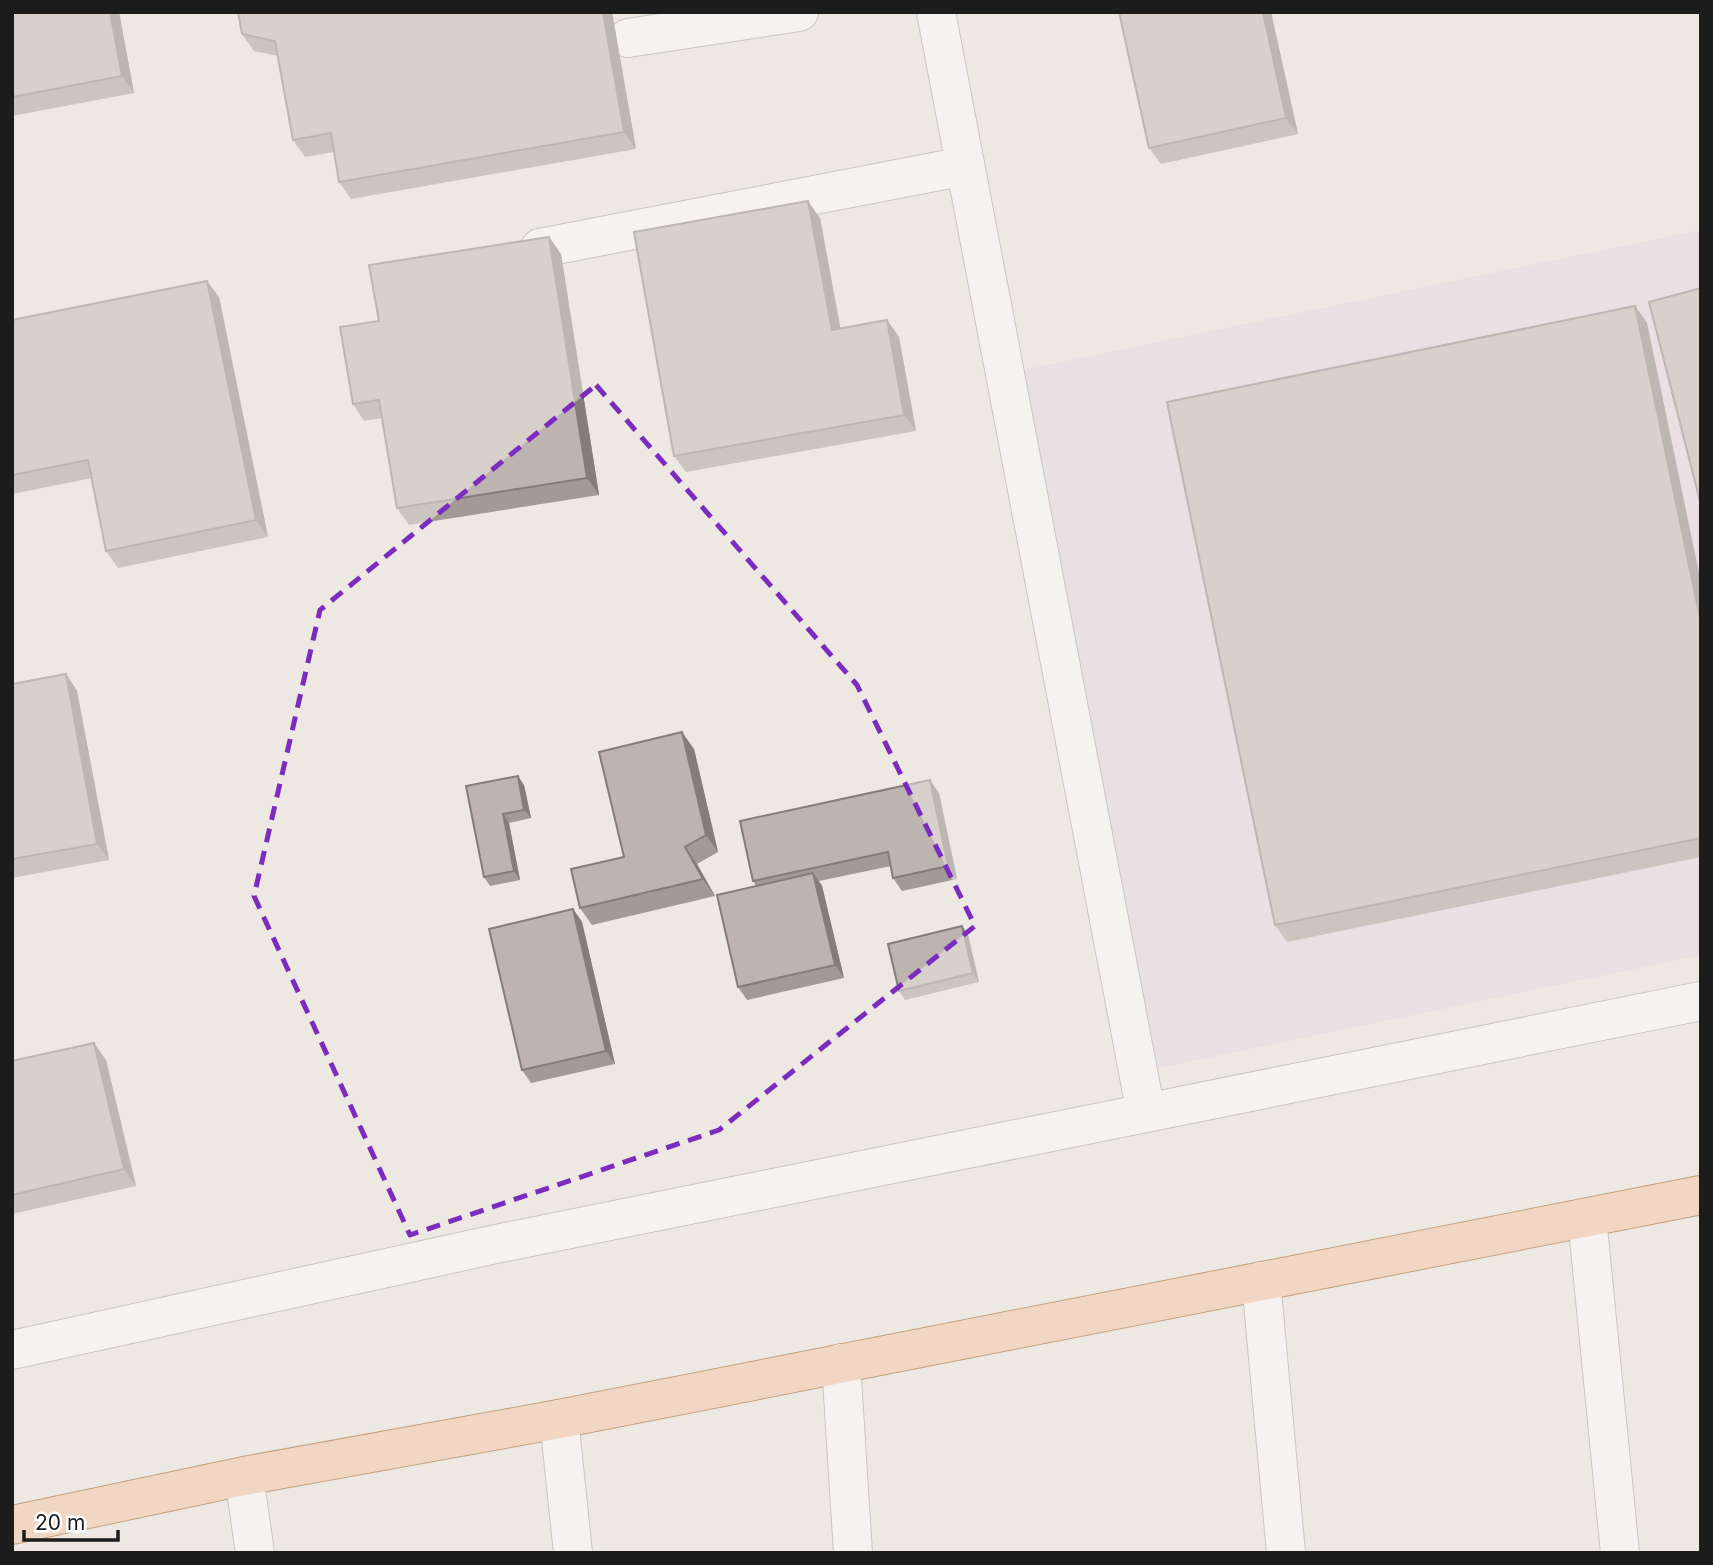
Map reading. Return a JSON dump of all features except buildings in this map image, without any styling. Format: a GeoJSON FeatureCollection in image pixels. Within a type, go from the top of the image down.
{"type":"FeatureCollection","features":[{"type":"Feature","properties":{"kind":"main road"},"geometry":{"type":"LineString","coordinates":[[12,1525],[244,1476],[559,1419],[1701,1195]]}},
{"type":"Feature","properties":{"kind":"street"},"geometry":{"type":"LineString","coordinates":[[628,38],[799,12]]}},
{"type":"Feature","properties":{"kind":"street"},"geometry":{"type":"LineString","coordinates":[[936,12],[1146,1113]]}},
{"type":"Feature","properties":{"kind":"street"},"geometry":{"type":"LineString","coordinates":[[541,248],[965,166]]}},
{"type":"Feature","properties":{"kind":"street"},"geometry":{"type":"LineString","coordinates":[[12,1350],[496,1244],[1701,1001]]}},
{"type":"Feature","properties":{"kind":"street"},"geometry":{"type":"LineString","coordinates":[[1587,1218],[1620,1553]]}},
{"type":"Feature","properties":{"kind":"street"},"geometry":{"type":"LineString","coordinates":[[1261,1282],[1286,1553]]}},
{"type":"Feature","properties":{"kind":"street"},"geometry":{"type":"LineString","coordinates":[[841,1363],[853,1553]]}},
{"type":"Feature","properties":{"kind":"street"},"geometry":{"type":"LineString","coordinates":[[559,1419],[573,1553]]}},
{"type":"Feature","properties":{"kind":"street"},"geometry":{"type":"LineString","coordinates":[[244,1476],[256,1553]]}},
{"type":"Feature","properties":{"kind":"highlighted area"},"geometry":{"type":"Polygon","coordinates":[[[596,385],[857,685],[975,926],[719,1130],[410,1235],[254,896],[320,610],[596,385]]]}},
{"type":"Feature","properties":{"kind":"shaded area"},"geometry":{"type":"Polygon","coordinates":[[[1701,230],[1701,955],[1158,1068],[1013,372],[1701,230]]]}}]}
